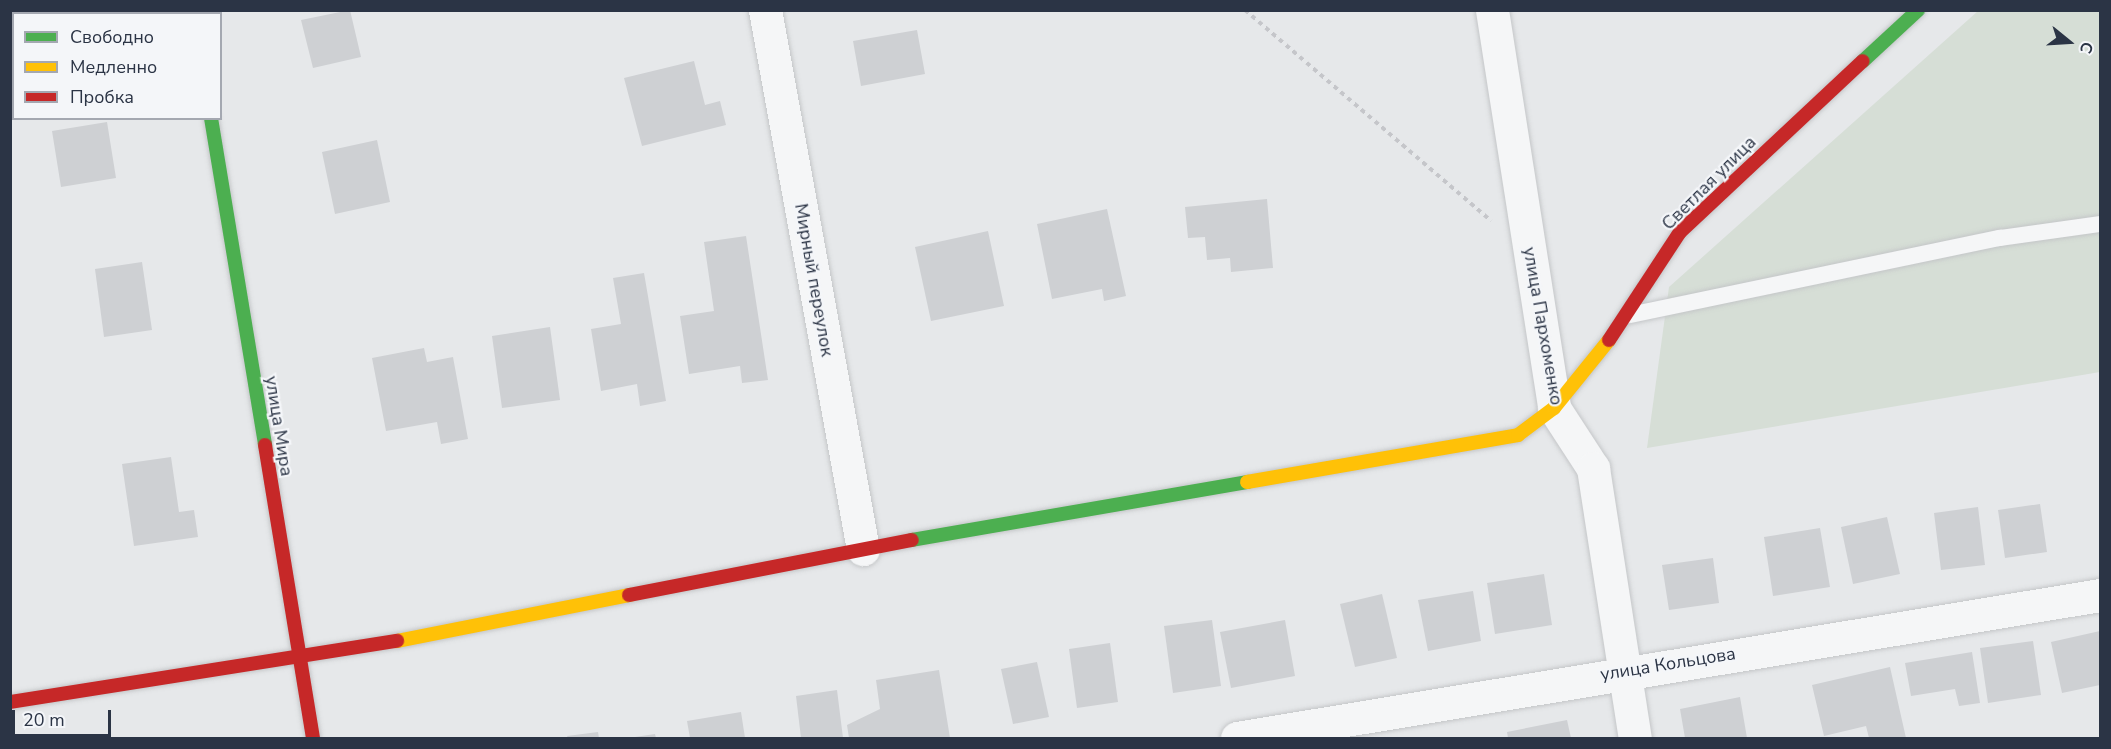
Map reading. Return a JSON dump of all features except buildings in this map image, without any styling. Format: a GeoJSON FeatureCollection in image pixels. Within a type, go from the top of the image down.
{"type":"FeatureCollection","features":[{"type":"Feature","properties":{"kind":"street","name":"Мирный переулок"},"geometry":{"type":"LineString","coordinates":[[765,10],[863,549]]}},
{"type":"Feature","properties":{"kind":"street","name":"улица Пархоменко"},"geometry":{"type":"LineString","coordinates":[[1492,10],[1554,408],[1593,468],[1635,738]]}},
{"type":"Feature","properties":{"kind":"street","name":"Светлая улица"},"geometry":{"type":"LineString","coordinates":[[10,702],[299,660],[863,549],[1518,435],[1554,408],[1629,315],[1680,232],[1918,10]]}},
{"type":"Feature","properties":{"kind":"street","name":"улица Мира"},"geometry":{"type":"LineString","coordinates":[[211,120],[313,738]]}},
{"type":"Feature","properties":{"kind":"street","name":"улица Кольцова"},"geometry":{"type":"LineString","coordinates":[[1237,738],[1624,671],[2100,595]]}},
{"type":"Feature","properties":{"kind":"lane"},"geometry":{"type":"LineString","coordinates":[[1629,315],[2000,238],[2100,224]]}},
{"type":"Feature","properties":{"kind":"path"},"geometry":{"type":"LineString","coordinates":[[1245,10],[1531,255]]}},
{"type":"Feature","properties":{"kind":"shaded area"},"geometry":{"type":"Polygon","coordinates":[[[1978,11],[2100,11],[2100,372],[1647,448],[1669,287],[1978,11]]]}},
{"type":"Feature","properties":{"kind":"traffic: fast"},"geometry":{"type":"LineString","coordinates":[[1863,61],[1918,10]]}},
{"type":"Feature","properties":{"kind":"traffic: fast"},"geometry":{"type":"LineString","coordinates":[[211,120],[265,445]]}},
{"type":"Feature","properties":{"kind":"traffic: fast"},"geometry":{"type":"LineString","coordinates":[[912,540],[1247,482]]}},
{"type":"Feature","properties":{"kind":"traffic: slow"},"geometry":{"type":"LineString","coordinates":[[1247,482],[1518,435],[1554,408],[1609,340]]}},
{"type":"Feature","properties":{"kind":"traffic: slow"},"geometry":{"type":"LineString","coordinates":[[397,641],[629,595]]}},
{"type":"Feature","properties":{"kind":"traffic: jam"},"geometry":{"type":"LineString","coordinates":[[1609,340],[1680,232],[1863,61]]}},
{"type":"Feature","properties":{"kind":"traffic: jam"},"geometry":{"type":"LineString","coordinates":[[265,445],[313,738]]}},
{"type":"Feature","properties":{"kind":"traffic: jam"},"geometry":{"type":"LineString","coordinates":[[629,595],[912,540]]}},
{"type":"Feature","properties":{"kind":"traffic: jam"},"geometry":{"type":"LineString","coordinates":[[10,702],[397,641]]}}]}
